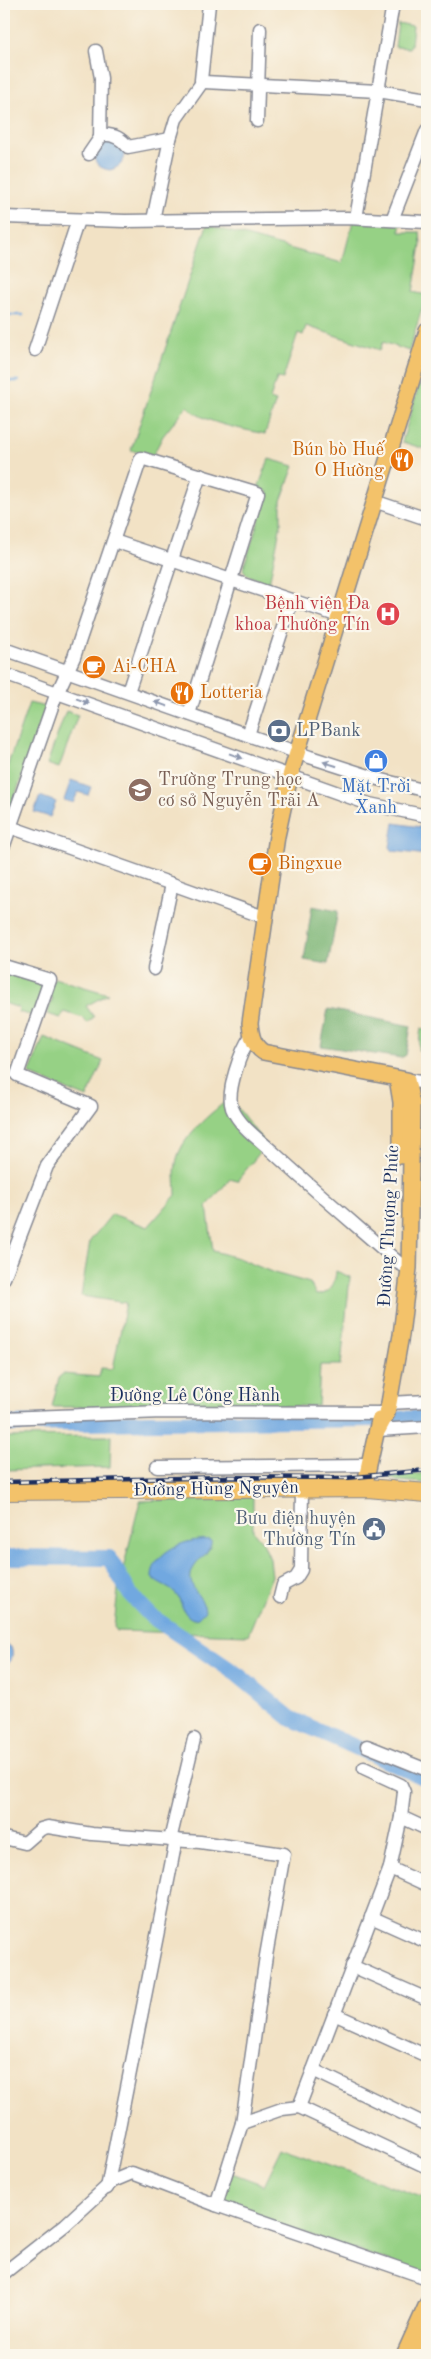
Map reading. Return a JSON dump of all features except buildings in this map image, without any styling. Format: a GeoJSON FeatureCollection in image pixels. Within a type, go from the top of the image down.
{"type":"FeatureCollection","features":[{"type":"Feature","properties":{"kind":"highway","name":"Đường Hùng Nguyên"},"geometry":{"type":"LineString","coordinates":[[4,1491],[364,1488],[427,1493]]}},
{"type":"Feature","properties":{"kind":"main road"},"geometry":{"type":"LineString","coordinates":[[293,751],[345,602],[427,331]]}},
{"type":"Feature","properties":{"kind":"main road"},"geometry":{"type":"LineString","coordinates":[[345,602],[333,614],[293,751],[290,776],[277,836],[250,1011],[251,1036],[255,1044],[263,1052],[402,1079]]}},
{"type":"Feature","properties":{"kind":"main road","name":"Đường Thượng Phúc"},"geometry":{"type":"LineString","coordinates":[[364,1488],[368,1465],[385,1410],[404,1266],[402,1079]]}},
{"type":"Feature","properties":{"kind":"main road"},"geometry":{"type":"LineString","coordinates":[[404,2355],[427,2304]]}},
{"type":"Feature","properties":{"kind":"main road"},"geometry":{"type":"LineString","coordinates":[[419,2355],[427,2338]]}},
{"type":"Feature","properties":{"kind":"street"},"geometry":{"type":"LineString","coordinates":[[153,220],[176,119],[203,81],[209,4]]}},
{"type":"Feature","properties":{"kind":"street"},"geometry":{"type":"LineString","coordinates":[[352,218],[374,91],[392,4]]}},
{"type":"Feature","properties":{"kind":"street"},"geometry":{"type":"LineString","coordinates":[[257,122],[260,29]]}},
{"type":"Feature","properties":{"kind":"street"},"geometry":{"type":"LineString","coordinates":[[89,154],[100,137],[101,78],[96,51]]}},
{"type":"Feature","properties":{"kind":"street"},"geometry":{"type":"LineString","coordinates":[[203,81],[374,91],[427,99]]}},
{"type":"Feature","properties":{"kind":"street"},"geometry":{"type":"LineString","coordinates":[[392,220],[427,130]]}},
{"type":"Feature","properties":{"kind":"street"},"geometry":{"type":"LineString","coordinates":[[100,137],[108,134],[128,146],[170,139]]}},
{"type":"Feature","properties":{"kind":"street"},"geometry":{"type":"LineString","coordinates":[[4,218],[153,220],[352,218],[427,222]]}},
{"type":"Feature","properties":{"kind":"street"},"geometry":{"type":"LineString","coordinates":[[35,350],[78,220]]}},
{"type":"Feature","properties":{"kind":"street"},"geometry":{"type":"LineString","coordinates":[[4,845],[57,692],[69,670],[141,458],[258,493],[189,714]]}},
{"type":"Feature","properties":{"kind":"street"},"geometry":{"type":"LineString","coordinates":[[128,692],[200,475]]}},
{"type":"Feature","properties":{"kind":"street"},"geometry":{"type":"LineString","coordinates":[[374,501],[427,519]]}},
{"type":"Feature","properties":{"kind":"street"},"geometry":{"type":"LineString","coordinates":[[114,541],[333,614]]}},
{"type":"Feature","properties":{"kind":"street"},"geometry":{"type":"LineString","coordinates":[[248,735],[292,600]]}},
{"type":"Feature","properties":{"kind":"street"},"geometry":{"type":"LineString","coordinates":[[4,649],[69,670],[293,751],[378,779],[427,791]]}},
{"type":"Feature","properties":{"kind":"street"},"geometry":{"type":"LineString","coordinates":[[4,674],[369,804],[427,816]]}},
{"type":"Feature","properties":{"kind":"street"},"geometry":{"type":"LineString","coordinates":[[10,827],[264,917]]}},
{"type":"Feature","properties":{"kind":"street"},"geometry":{"type":"LineString","coordinates":[[154,969],[172,884]]}},
{"type":"Feature","properties":{"kind":"street"},"geometry":{"type":"LineString","coordinates":[[4,966],[50,980],[17,1075],[90,1106],[47,1166],[4,1278]]}},
{"type":"Feature","properties":{"kind":"street"},"geometry":{"type":"LineString","coordinates":[[251,1036],[241,1050],[230,1098],[232,1109],[243,1124],[266,1145],[404,1266]]}},
{"type":"Feature","properties":{"kind":"street"},"geometry":{"type":"LineString","coordinates":[[402,1079],[427,1083]]}},
{"type":"Feature","properties":{"kind":"street","name":"Đường Lê Công Hành"},"geometry":{"type":"LineString","coordinates":[[4,1418],[127,1413],[385,1410],[427,1401]]}},
{"type":"Feature","properties":{"kind":"street"},"geometry":{"type":"LineString","coordinates":[[378,1430],[427,1427]]}},
{"type":"Feature","properties":{"kind":"street"},"geometry":{"type":"LineString","coordinates":[[157,1467],[368,1465]]}},
{"type":"Feature","properties":{"kind":"street"},"geometry":{"type":"LineString","coordinates":[[280,1597],[283,1585],[298,1577],[301,1570],[302,1488]]}},
{"type":"Feature","properties":{"kind":"street"},"geometry":{"type":"LineString","coordinates":[[106,2188],[194,1739]]}},
{"type":"Feature","properties":{"kind":"street"},"geometry":{"type":"LineString","coordinates":[[367,1746],[427,1770]]}},
{"type":"Feature","properties":{"kind":"street"},"geometry":{"type":"LineString","coordinates":[[299,2107],[390,1868],[400,1817],[404,1788],[396,1782],[364,1768]]}},
{"type":"Feature","properties":{"kind":"street"},"geometry":{"type":"LineString","coordinates":[[400,1817],[427,1829]]}},
{"type":"Feature","properties":{"kind":"street"},"geometry":{"type":"LineString","coordinates":[[4,1838],[25,1843],[42,1829],[48,1827],[92,1834],[173,1840],[284,1854],[266,1956],[242,2123],[216,2205]]}},
{"type":"Feature","properties":{"kind":"street"},"geometry":{"type":"LineString","coordinates":[[390,1868],[427,1885]]}},
{"type":"Feature","properties":{"kind":"street"},"geometry":{"type":"LineString","coordinates":[[371,1917],[427,1942]]}},
{"type":"Feature","properties":{"kind":"street"},"geometry":{"type":"LineString","coordinates":[[352,1966],[427,1999]]}},
{"type":"Feature","properties":{"kind":"street"},"geometry":{"type":"LineString","coordinates":[[334,2014],[427,2056]]}},
{"type":"Feature","properties":{"kind":"street"},"geometry":{"type":"LineString","coordinates":[[313,2070],[427,2125]]}},
{"type":"Feature","properties":{"kind":"street"},"geometry":{"type":"LineString","coordinates":[[242,2123],[282,2109],[299,2107],[427,2167]]}},
{"type":"Feature","properties":{"kind":"street"},"geometry":{"type":"LineString","coordinates":[[5,2268],[65,2224],[117,2179],[132,2173],[216,2205],[427,2278]]}},
{"type":"Feature","properties":{"kind":"green space"},"geometry":{"type":"Polygon","coordinates":[[[398,23],[413,26],[409,48],[395,47],[398,23]]]}},
{"type":"Feature","properties":{"kind":"green space"},"geometry":{"type":"Polygon","coordinates":[[[353,221],[400,223],[400,232],[420,232],[421,245],[413,292],[426,295],[409,351],[383,342],[380,350],[306,326],[303,335],[298,333],[283,379],[277,378],[270,399],[276,401],[265,434],[212,421],[193,412],[187,406],[163,436],[152,457],[131,450],[207,225],[342,263],[353,221]]]}},
{"type":"Feature","properties":{"kind":"green space"},"geometry":{"type":"Polygon","coordinates":[[[419,385],[427,387],[427,442],[425,449],[402,442],[419,385]]]}},
{"type":"Feature","properties":{"kind":"green space"},"geometry":{"type":"Polygon","coordinates":[[[269,459],[294,466],[281,501],[281,523],[269,584],[247,575],[243,569],[268,492],[258,488],[269,459]]]}},
{"type":"Feature","properties":{"kind":"green space"},"geometry":{"type":"Polygon","coordinates":[[[29,703],[46,707],[4,828],[4,776],[29,703]]]}},
{"type":"Feature","properties":{"kind":"green space"},"geometry":{"type":"Polygon","coordinates":[[[66,711],[78,715],[59,768],[47,764],[66,711]]]}},
{"type":"Feature","properties":{"kind":"green space"},"geometry":{"type":"Polygon","coordinates":[[[312,906],[338,911],[328,964],[304,960],[312,906]]]}},
{"type":"Feature","properties":{"kind":"green space"},"geometry":{"type":"Polygon","coordinates":[[[4,969],[26,975],[40,984],[43,989],[34,1016],[18,1012],[19,1008],[4,1003],[4,969]]]}},
{"type":"Feature","properties":{"kind":"green space"},"geometry":{"type":"Polygon","coordinates":[[[54,978],[108,994],[86,1006],[94,1017],[87,1023],[83,1018],[64,1012],[61,1018],[47,1014],[53,998],[47,996],[54,978]]]}},
{"type":"Feature","properties":{"kind":"green space"},"geometry":{"type":"Polygon","coordinates":[[[328,1009],[411,1026],[406,1055],[401,1058],[321,1046],[328,1009]]]}},
{"type":"Feature","properties":{"kind":"green space"},"geometry":{"type":"Polygon","coordinates":[[[421,1028],[427,1030],[427,1051],[418,1050],[421,1028]]]}},
{"type":"Feature","properties":{"kind":"green space"},"geometry":{"type":"Polygon","coordinates":[[[44,1037],[103,1061],[87,1098],[29,1074],[44,1037]]]}},
{"type":"Feature","properties":{"kind":"green space"},"geometry":{"type":"Polygon","coordinates":[[[230,1098],[266,1145],[237,1181],[230,1179],[207,1206],[213,1251],[238,1258],[274,1273],[310,1283],[316,1295],[321,1295],[331,1288],[336,1271],[350,1277],[341,1365],[320,1365],[318,1406],[52,1407],[59,1377],[63,1374],[99,1377],[101,1368],[113,1369],[126,1303],[81,1296],[90,1241],[112,1214],[148,1227],[176,1195],[175,1168],[178,1154],[183,1145],[197,1127],[230,1098]]]}},
{"type":"Feature","properties":{"kind":"green space"},"geometry":{"type":"Polygon","coordinates":[[[111,1436],[110,1467],[4,1470],[4,1437],[111,1436]]]}},
{"type":"Feature","properties":{"kind":"green space"},"geometry":{"type":"Polygon","coordinates":[[[427,1473],[427,1483],[397,1481],[388,1477],[427,1473]]]}},
{"type":"Feature","properties":{"kind":"green space"},"geometry":{"type":"Polygon","coordinates":[[[253,1496],[253,1531],[263,1543],[270,1559],[272,1576],[248,1635],[117,1631],[114,1627],[118,1589],[140,1501],[253,1496]]]}},
{"type":"Feature","properties":{"kind":"green space"},"geometry":{"type":"Polygon","coordinates":[[[282,2148],[427,2199],[427,2274],[221,2205],[232,2173],[264,2185],[282,2148]]]}},
{"type":"Feature","properties":{"kind":"water"},"geometry":{"type":"Polygon","coordinates":[[[110,137],[125,149],[125,153],[124,160],[117,167],[110,170],[96,163],[94,147],[110,137]]]}},
{"type":"Feature","properties":{"kind":"water"},"geometry":{"type":"Polygon","coordinates":[[[71,780],[91,787],[88,795],[78,792],[73,803],[64,800],[71,780]]]}},
{"type":"Feature","properties":{"kind":"water"},"geometry":{"type":"Polygon","coordinates":[[[40,796],[56,802],[50,817],[34,812],[40,796]]]}},
{"type":"Feature","properties":{"kind":"water"},"geometry":{"type":"Polygon","coordinates":[[[394,823],[427,828],[427,855],[393,851],[390,847],[394,823]]]}},
{"type":"Feature","properties":{"kind":"water"},"geometry":{"type":"Polygon","coordinates":[[[211,1540],[209,1549],[191,1574],[192,1584],[202,1601],[205,1611],[198,1618],[193,1619],[185,1612],[175,1594],[152,1578],[154,1568],[158,1560],[173,1548],[192,1541],[211,1540]]]}},
{"type":"Feature","properties":{"kind":"water"},"geometry":{"type":"Polygon","coordinates":[[[4,1642],[11,1647],[12,1658],[4,1665],[4,1642]]]}},
{"type":"Feature","properties":{"kind":"waterway"},"geometry":{"type":"LineString","coordinates":[[4,315],[23,315]]}},
{"type":"Feature","properties":{"kind":"waterway"},"geometry":{"type":"LineString","coordinates":[[4,381],[18,381]]}},
{"type":"Feature","properties":{"kind":"waterway"},"geometry":{"type":"LineString","coordinates":[[395,1419],[427,1418]]}},
{"type":"Feature","properties":{"kind":"waterway"},"geometry":{"type":"LineString","coordinates":[[4,1424],[374,1419]]}},
{"type":"Feature","properties":{"kind":"waterway"},"geometry":{"type":"LineString","coordinates":[[4,1557],[109,1558],[130,1594],[151,1616],[238,1675],[290,1718],[427,1779]]}},
{"type":"Feature","properties":{"kind":"railway"},"geometry":{"type":"LineString","coordinates":[[4,1482],[227,1477],[346,1478],[427,1470]]}},
{"type":"Feature","properties":{"kind":"place","name":"Bún bò Huế O Hường"},"geometry":{"type":"Point","coordinates":[402,460]}},
{"type":"Feature","properties":{"kind":"place","name":"Bệnh viện Đa khoa Thường Tín"},"geometry":{"type":"Point","coordinates":[388,614]}},
{"type":"Feature","properties":{"kind":"place","name":"Ai-CHA"},"geometry":{"type":"Point","coordinates":[94,667]}},
{"type":"Feature","properties":{"kind":"place","name":"Lotteria"},"geometry":{"type":"Point","coordinates":[182,693]}},
{"type":"Feature","properties":{"kind":"place","name":"LPBank"},"geometry":{"type":"Point","coordinates":[279,731]}},
{"type":"Feature","properties":{"kind":"place","name":"Mặt Trời Xanh"},"geometry":{"type":"Point","coordinates":[376,761]}},
{"type":"Feature","properties":{"kind":"place","name":"Trường Trung học cơ sở Nguyễn Trãi A"},"geometry":{"type":"Point","coordinates":[140,790]}},
{"type":"Feature","properties":{"kind":"place","name":"Bingxue"},"geometry":{"type":"Point","coordinates":[260,864]}},
{"type":"Feature","properties":{"kind":"place","name":"Bưu điện huyện Thường Tín"},"geometry":{"type":"Point","coordinates":[374,1529]}}]}
